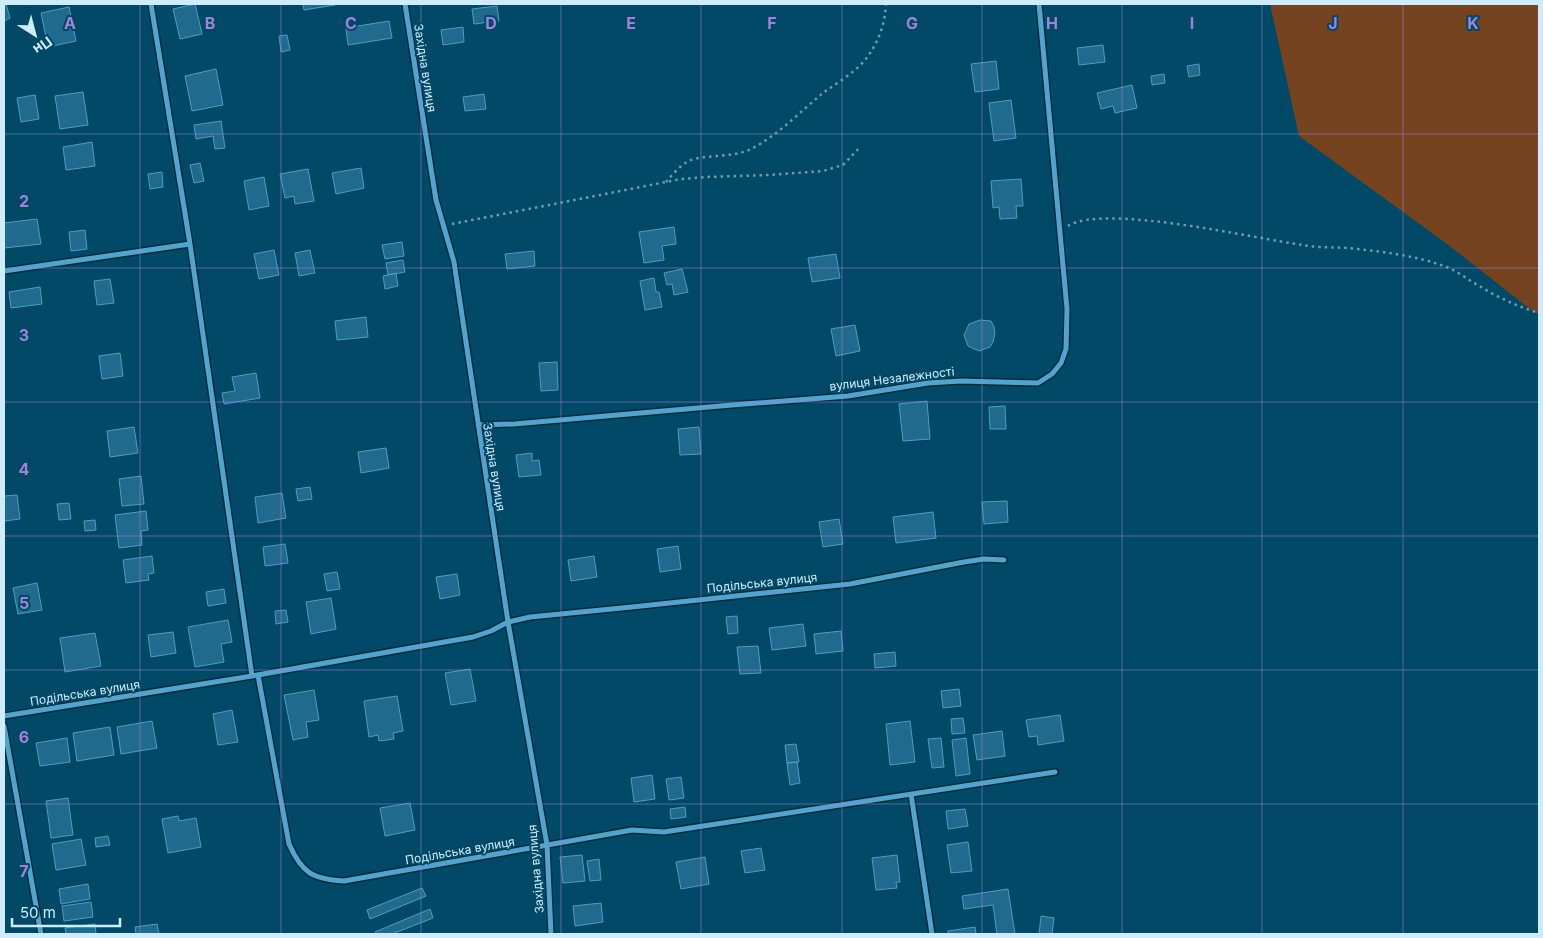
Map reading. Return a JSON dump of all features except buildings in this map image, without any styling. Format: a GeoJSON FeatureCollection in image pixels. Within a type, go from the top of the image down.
{"type":"FeatureCollection","features":[{"type":"Feature","properties":{"kind":"street"},"geometry":{"type":"LineString","coordinates":[[151,4],[190,244],[252,676]]}},
{"type":"Feature","properties":{"kind":"street","name":"Західна вулиця"},"geometry":{"type":"LineString","coordinates":[[405,4],[436,200],[454,262],[508,622],[547,845],[551,934]]}},
{"type":"Feature","properties":{"kind":"street","name":"вулиця Незалежності"},"geometry":{"type":"LineString","coordinates":[[478,425],[514,424],[732,404],[848,396],[936,382],[1038,383],[1052,374],[1061,362],[1066,349],[1067,309],[1039,4]]}},
{"type":"Feature","properties":{"kind":"street"},"geometry":{"type":"LineString","coordinates":[[4,271],[190,244]]}},
{"type":"Feature","properties":{"kind":"street","name":"Подільська вулиця"},"geometry":{"type":"LineString","coordinates":[[4,716],[258,675],[473,637],[491,631],[508,622],[530,617],[632,608],[850,584],[964,562],[1004,560]]}},
{"type":"Feature","properties":{"kind":"street","name":"Подільська вулиця"},"geometry":{"type":"LineString","coordinates":[[258,675],[289,844],[296,860],[305,870],[317,877],[344,882],[632,830],[664,832],[1054,772]]}},
{"type":"Feature","properties":{"kind":"street"},"geometry":{"type":"LineString","coordinates":[[4,726],[41,934]]}},
{"type":"Feature","properties":{"kind":"street"},"geometry":{"type":"LineString","coordinates":[[911,794],[932,934]]}},
{"type":"Feature","properties":{"kind":"path"},"geometry":{"type":"LineString","coordinates":[[665,183],[678,168],[691,160],[731,155],[750,150],[772,136],[864,61],[878,39],[886,4]]}},
{"type":"Feature","properties":{"kind":"path"},"geometry":{"type":"LineString","coordinates":[[444,226],[681,179],[746,177],[823,171],[843,165],[859,148]]}},
{"type":"Feature","properties":{"kind":"path"},"geometry":{"type":"LineString","coordinates":[[1060,235],[1069,225],[1080,220],[1110,218],[1140,220],[1243,234],[1302,245],[1348,248],[1402,256],[1442,265],[1500,298],[1539,313]]}},
{"type":"Feature","properties":{"kind":"shaded area"},"geometry":{"type":"Polygon","coordinates":[[[1270,4],[1539,4],[1539,313],[1535,313],[1451,247],[1299,136],[1270,4]]]}}]}
